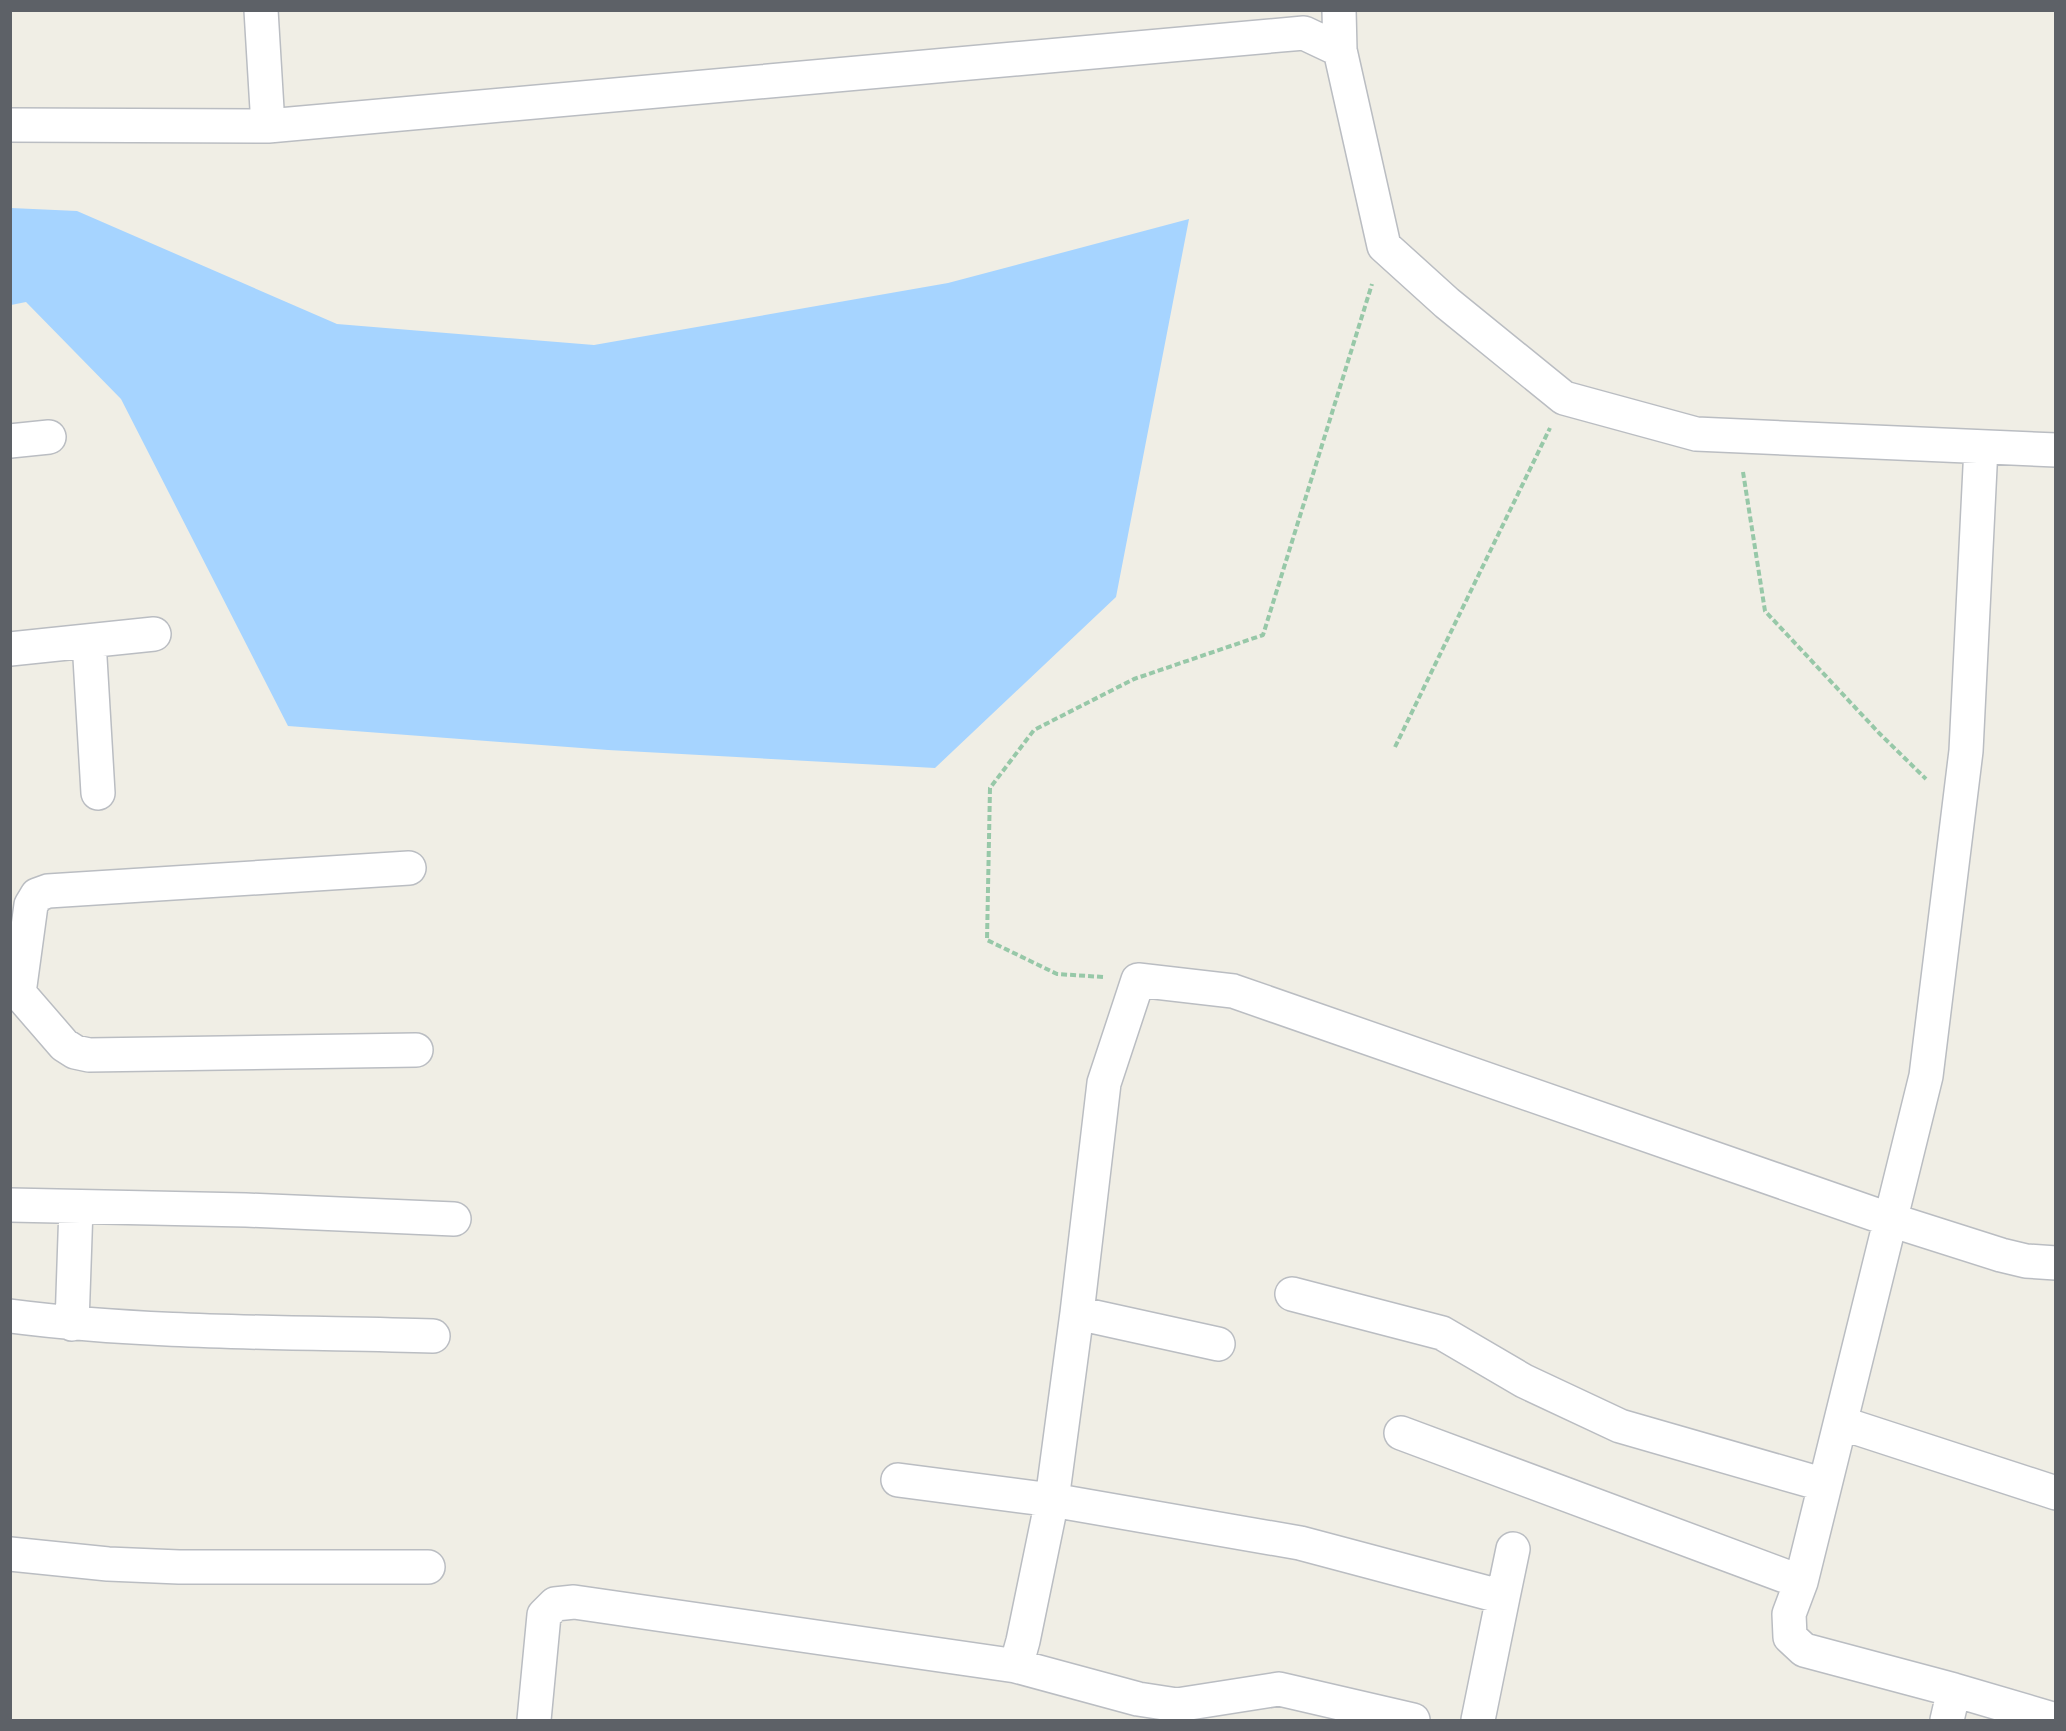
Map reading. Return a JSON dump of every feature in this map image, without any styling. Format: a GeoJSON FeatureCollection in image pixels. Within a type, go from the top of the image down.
{"type":"FeatureCollection","features":[{"type":"Feature","properties":{"kind":"street"},"geometry":{"type":"LineString","coordinates":[[261,10],[268,126]]}},
{"type":"Feature","properties":{"kind":"street"},"geometry":{"type":"LineString","coordinates":[[1339,10],[1340,50],[1384,246],[1447,303],[1564,398],[1696,434],[2055,450]]}},
{"type":"Feature","properties":{"kind":"street"},"geometry":{"type":"LineString","coordinates":[[10,125],[268,126],[1304,33],[1340,50]]}},
{"type":"Feature","properties":{"kind":"street"},"geometry":{"type":"LineString","coordinates":[[10,441],[49,437]]}},
{"type":"Feature","properties":{"kind":"street"},"geometry":{"type":"LineString","coordinates":[[1981,447],[1966,751],[1926,1076],[1801,1582],[1789,1614],[1790,1637],[1803,1650],[1951,1705],[2055,1720]]}},
{"type":"Feature","properties":{"kind":"street"},"geometry":{"type":"LineString","coordinates":[[10,649],[154,634]]}},
{"type":"Feature","properties":{"kind":"street"},"geometry":{"type":"LineString","coordinates":[[89,641],[98,793]]}},
{"type":"Feature","properties":{"kind":"street"},"geometry":{"type":"LineString","coordinates":[[409,868],[48,891],[37,895],[31,905],[15,992],[64,1045],[75,1052],[89,1055],[416,1050]]}},
{"type":"Feature","properties":{"kind":"street"},"geometry":{"type":"LineString","coordinates":[[1016,1666],[1052,1500],[1104,1083],[1137,980],[1233,991],[1891,1220],[2001,1255],[2026,1261],[2055,1263]]}},
{"type":"Feature","properties":{"kind":"street"},"geometry":{"type":"LineString","coordinates":[[10,1205],[246,1210],[454,1219]]}},
{"type":"Feature","properties":{"kind":"street"},"geometry":{"type":"LineString","coordinates":[[72,1324],[76,1207]]}},
{"type":"Feature","properties":{"kind":"street"},"geometry":{"type":"LineString","coordinates":[[1292,1294],[1442,1334],[1524,1382],[1620,1426],[1825,1485]]}},
{"type":"Feature","properties":{"kind":"street"},"geometry":{"type":"LineString","coordinates":[[1077,1313],[1218,1344]]}},
{"type":"Feature","properties":{"kind":"street"},"geometry":{"type":"LineString","coordinates":[[10,1316],[72,1324],[136,1328],[433,1336]]}},
{"type":"Feature","properties":{"kind":"street"},"geometry":{"type":"LineString","coordinates":[[1841,1423],[2055,1493]]}},
{"type":"Feature","properties":{"kind":"street"},"geometry":{"type":"LineString","coordinates":[[1401,1433],[1801,1582]]}},
{"type":"Feature","properties":{"kind":"street"},"geometry":{"type":"LineString","coordinates":[[898,1480],[1052,1500],[1300,1543],[1503,1597]]}},
{"type":"Feature","properties":{"kind":"street"},"geometry":{"type":"LineString","coordinates":[[1478,1720],[1513,1549]]}},
{"type":"Feature","properties":{"kind":"street"},"geometry":{"type":"LineString","coordinates":[[10,1554],[108,1564],[167,1566],[428,1567]]}},
{"type":"Feature","properties":{"kind":"street"},"geometry":{"type":"LineString","coordinates":[[534,1720],[544,1616],[555,1604],[574,1602],[1016,1666],[1138,1699],[1177,1705],[1279,1689],[1413,1720]]}},
{"type":"Feature","properties":{"kind":"path"},"geometry":{"type":"LineString","coordinates":[[1137,980],[1057,974],[987,940],[990,788],[1034,730],[1134,679],[1263,635],[1384,246]]}},
{"type":"Feature","properties":{"kind":"path"},"geometry":{"type":"LineString","coordinates":[[1395,747],[1564,398]]}},
{"type":"Feature","properties":{"kind":"path"},"geometry":{"type":"LineString","coordinates":[[1737,436],[1765,611],[1879,733],[1959,811]]}},
{"type":"Feature","properties":{"kind":"water"},"geometry":{"type":"Polygon","coordinates":[[[11,208],[77,211],[337,324],[594,345],[948,283],[1189,219],[1116,597],[935,768],[608,750],[288,726],[121,399],[26,302],[11,305],[11,208]]]}}]}
